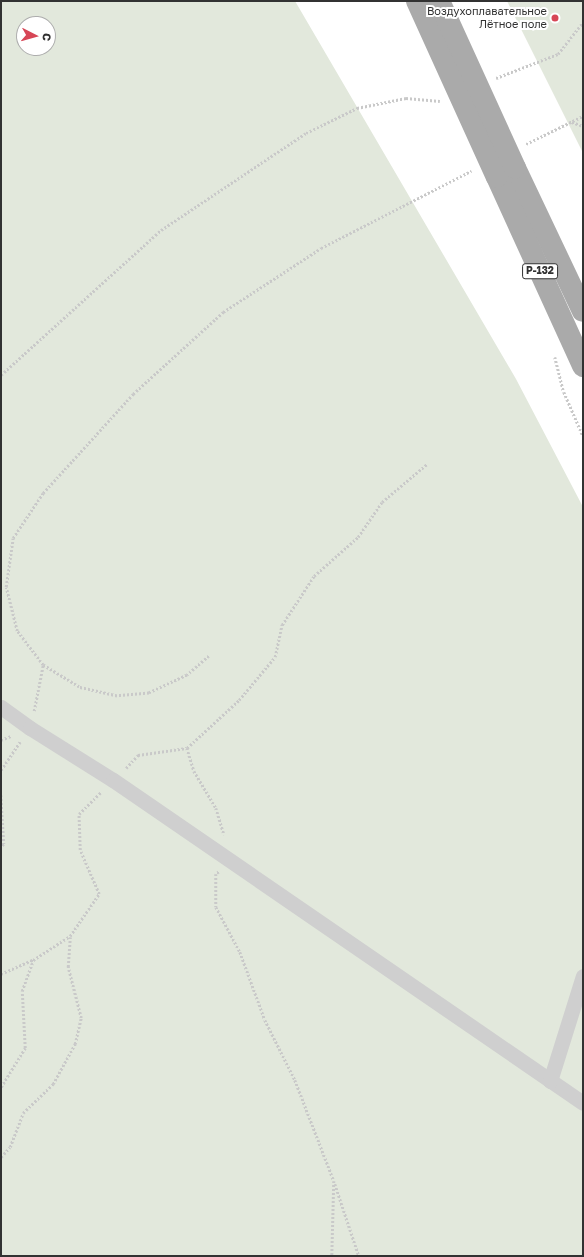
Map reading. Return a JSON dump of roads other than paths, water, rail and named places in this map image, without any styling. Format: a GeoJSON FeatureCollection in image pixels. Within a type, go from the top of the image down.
{"type":"FeatureCollection","features":[{"type":"Feature","properties":{"kind":"main road","name":"Р-132"},"geometry":{"type":"LineString","coordinates":[[417,1],[506,172],[583,311]]}},
{"type":"Feature","properties":{"kind":"main road","name":"Р-132"},"geometry":{"type":"LineString","coordinates":[[439,1],[583,366]]}},
{"type":"Feature","properties":{"kind":"street"},"geometry":{"type":"LineString","coordinates":[[1,707],[30,728],[113,780],[583,1103]]}},
{"type":"Feature","properties":{"kind":"street"},"geometry":{"type":"LineString","coordinates":[[550,1081],[583,976]]}},
{"type":"Feature","properties":{"kind":"place","name":"Воздухоплавательное Лётное поле"},"geometry":{"type":"Point","coordinates":[555,18]}}]}
